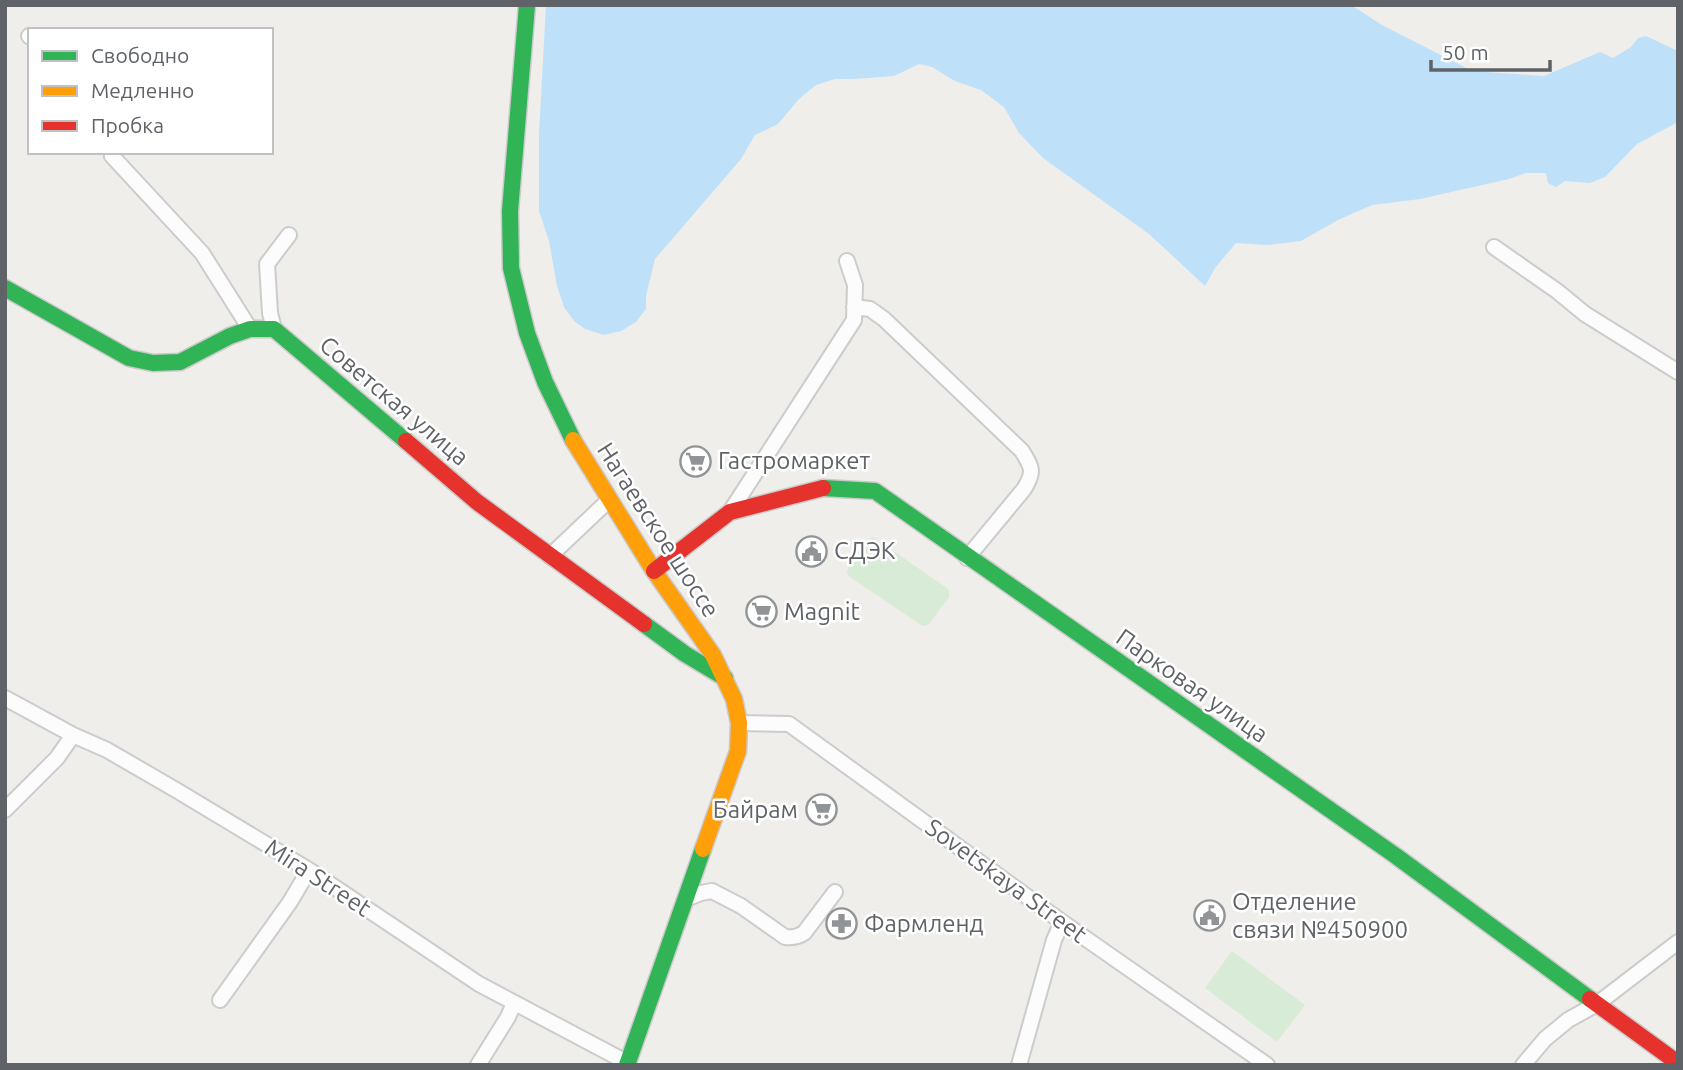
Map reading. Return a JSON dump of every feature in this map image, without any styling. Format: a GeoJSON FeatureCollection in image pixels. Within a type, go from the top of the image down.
{"type":"FeatureCollection","features":[{"type":"Feature","properties":{"kind":"street","name":"Нагаевское шоссе"},"geometry":{"type":"LineString","coordinates":[[527,5],[510,211],[511,268],[527,333],[567,430],[654,570],[713,655],[734,699],[738,723],[738,751],[627,1064]]}},
{"type":"Feature","properties":{"kind":"street"},"geometry":{"type":"LineString","coordinates":[[113,154],[202,253],[250,329]]}},
{"type":"Feature","properties":{"kind":"street"},"geometry":{"type":"LineString","coordinates":[[5,288],[129,358],[153,362],[180,362],[230,336],[250,329],[274,329],[270,313],[267,264],[289,235]]}},
{"type":"Feature","properties":{"kind":"street"},"geometry":{"type":"LineString","coordinates":[[1494,247],[1585,314],[1678,372]]}},
{"type":"Feature","properties":{"kind":"street"},"geometry":{"type":"LineString","coordinates":[[730,512],[855,320],[855,285],[847,261]]}},
{"type":"Feature","properties":{"kind":"street"},"geometry":{"type":"LineString","coordinates":[[855,307],[870,309],[884,319],[1022,451],[1031,465],[1031,478],[967,558]]}},
{"type":"Feature","properties":{"kind":"street","name":"Советская улица"},"geometry":{"type":"LineString","coordinates":[[274,329],[477,502],[685,654],[725,678]]}},
{"type":"Feature","properties":{"kind":"street","name":"Парковая улица"},"geometry":{"type":"LineString","coordinates":[[654,570],[730,512],[824,488],[875,491],[1396,856],[1678,1063]]}},
{"type":"Feature","properties":{"kind":"street"},"geometry":{"type":"LineString","coordinates":[[550,556],[610,500]]}},
{"type":"Feature","properties":{"kind":"street","name":"Mira Street"},"geometry":{"type":"LineString","coordinates":[[5,698],[107,750],[176,790],[309,870],[479,984],[627,1064]]}},
{"type":"Feature","properties":{"kind":"street","name":"Sovetskaya Street"},"geometry":{"type":"LineString","coordinates":[[738,723],[789,724],[1062,922],[1267,1065]]}},
{"type":"Feature","properties":{"kind":"street"},"geometry":{"type":"LineString","coordinates":[[5,810],[57,758],[73,735]]}},
{"type":"Feature","properties":{"kind":"street"},"geometry":{"type":"LineString","coordinates":[[220,1000],[309,870]]}},
{"type":"Feature","properties":{"kind":"street"},"geometry":{"type":"LineString","coordinates":[[686,899],[712,891],[741,906],[790,938],[804,933],[835,892]]}},
{"type":"Feature","properties":{"kind":"street"},"geometry":{"type":"LineString","coordinates":[[1018,1065],[1054,940],[1062,922]]}},
{"type":"Feature","properties":{"kind":"street"},"geometry":{"type":"LineString","coordinates":[[1522,1065],[1545,1039],[1568,1020],[1597,1004],[1678,942]]}},
{"type":"Feature","properties":{"kind":"street"},"geometry":{"type":"LineString","coordinates":[[478,1065],[514,1003]]}},
{"type":"Feature","properties":{"kind":"green space"},"geometry":{"type":"Polygon","coordinates":[[[873,537],[949,591],[949,597],[929,624],[921,625],[847,573],[866,541],[873,537]]]}},
{"type":"Feature","properties":{"kind":"green space"},"geometry":{"type":"Polygon","coordinates":[[[1232,951],[1305,1005],[1277,1042],[1205,988],[1232,951]]]}},
{"type":"Feature","properties":{"kind":"water"},"geometry":{"type":"Polygon","coordinates":[[[546,5],[1351,5],[1382,25],[1472,71],[1544,76],[1600,52],[1613,58],[1631,47],[1638,38],[1646,36],[1678,51],[1678,122],[1637,144],[1605,177],[1590,183],[1565,181],[1556,187],[1548,183],[1546,173],[1526,173],[1420,199],[1372,205],[1301,241],[1267,245],[1236,243],[1215,268],[1205,286],[1149,234],[1043,158],[1019,133],[1004,107],[981,90],[955,81],[932,67],[919,64],[894,76],[835,79],[816,85],[799,99],[778,124],[755,135],[741,159],[655,259],[646,296],[646,309],[636,322],[621,331],[604,335],[585,329],[574,321],[564,307],[557,286],[549,241],[539,211],[539,134],[546,5]]]}},
{"type":"Feature","properties":{"kind":"traffic: fast"},"geometry":{"type":"LineString","coordinates":[[527,5],[510,211],[511,268],[527,333],[545,382],[573,440]]}},
{"type":"Feature","properties":{"kind":"traffic: fast"},"geometry":{"type":"LineString","coordinates":[[5,288],[129,358],[153,363],[180,362],[230,336],[250,329],[274,329],[406,441]]}},
{"type":"Feature","properties":{"kind":"traffic: fast"},"geometry":{"type":"LineString","coordinates":[[823,488],[875,491],[1396,856],[1590,999]]}},
{"type":"Feature","properties":{"kind":"traffic: fast"},"geometry":{"type":"LineString","coordinates":[[644,624],[685,654],[725,678]]}},
{"type":"Feature","properties":{"kind":"traffic: fast"},"geometry":{"type":"LineString","coordinates":[[627,1065],[703,849]]}},
{"type":"Feature","properties":{"kind":"traffic: slow"},"geometry":{"type":"LineString","coordinates":[[573,440],[654,571],[713,655],[734,699],[739,723],[738,751],[703,849]]}},
{"type":"Feature","properties":{"kind":"traffic: jam"},"geometry":{"type":"LineString","coordinates":[[406,441],[477,502],[644,624]]}},
{"type":"Feature","properties":{"kind":"traffic: jam"},"geometry":{"type":"LineString","coordinates":[[654,571],[730,512],[823,488]]}},
{"type":"Feature","properties":{"kind":"traffic: jam"},"geometry":{"type":"LineString","coordinates":[[1590,999],[1678,1063]]}},
{"type":"Feature","properties":{"kind":"place","name":"Гастромаркет"},"geometry":{"type":"Point","coordinates":[695,461]}},
{"type":"Feature","properties":{"kind":"place","name":"СДЭК"},"geometry":{"type":"Point","coordinates":[811,551]}},
{"type":"Feature","properties":{"kind":"place","name":"Magnit"},"geometry":{"type":"Point","coordinates":[761,612]}},
{"type":"Feature","properties":{"kind":"place","name":"Байрам"},"geometry":{"type":"Point","coordinates":[821,810]}},
{"type":"Feature","properties":{"kind":"place","name":"Отделение связи №450900"},"geometry":{"type":"Point","coordinates":[1209,916]}},
{"type":"Feature","properties":{"kind":"place","name":"Фармленд"},"geometry":{"type":"Point","coordinates":[841,924]}}]}
